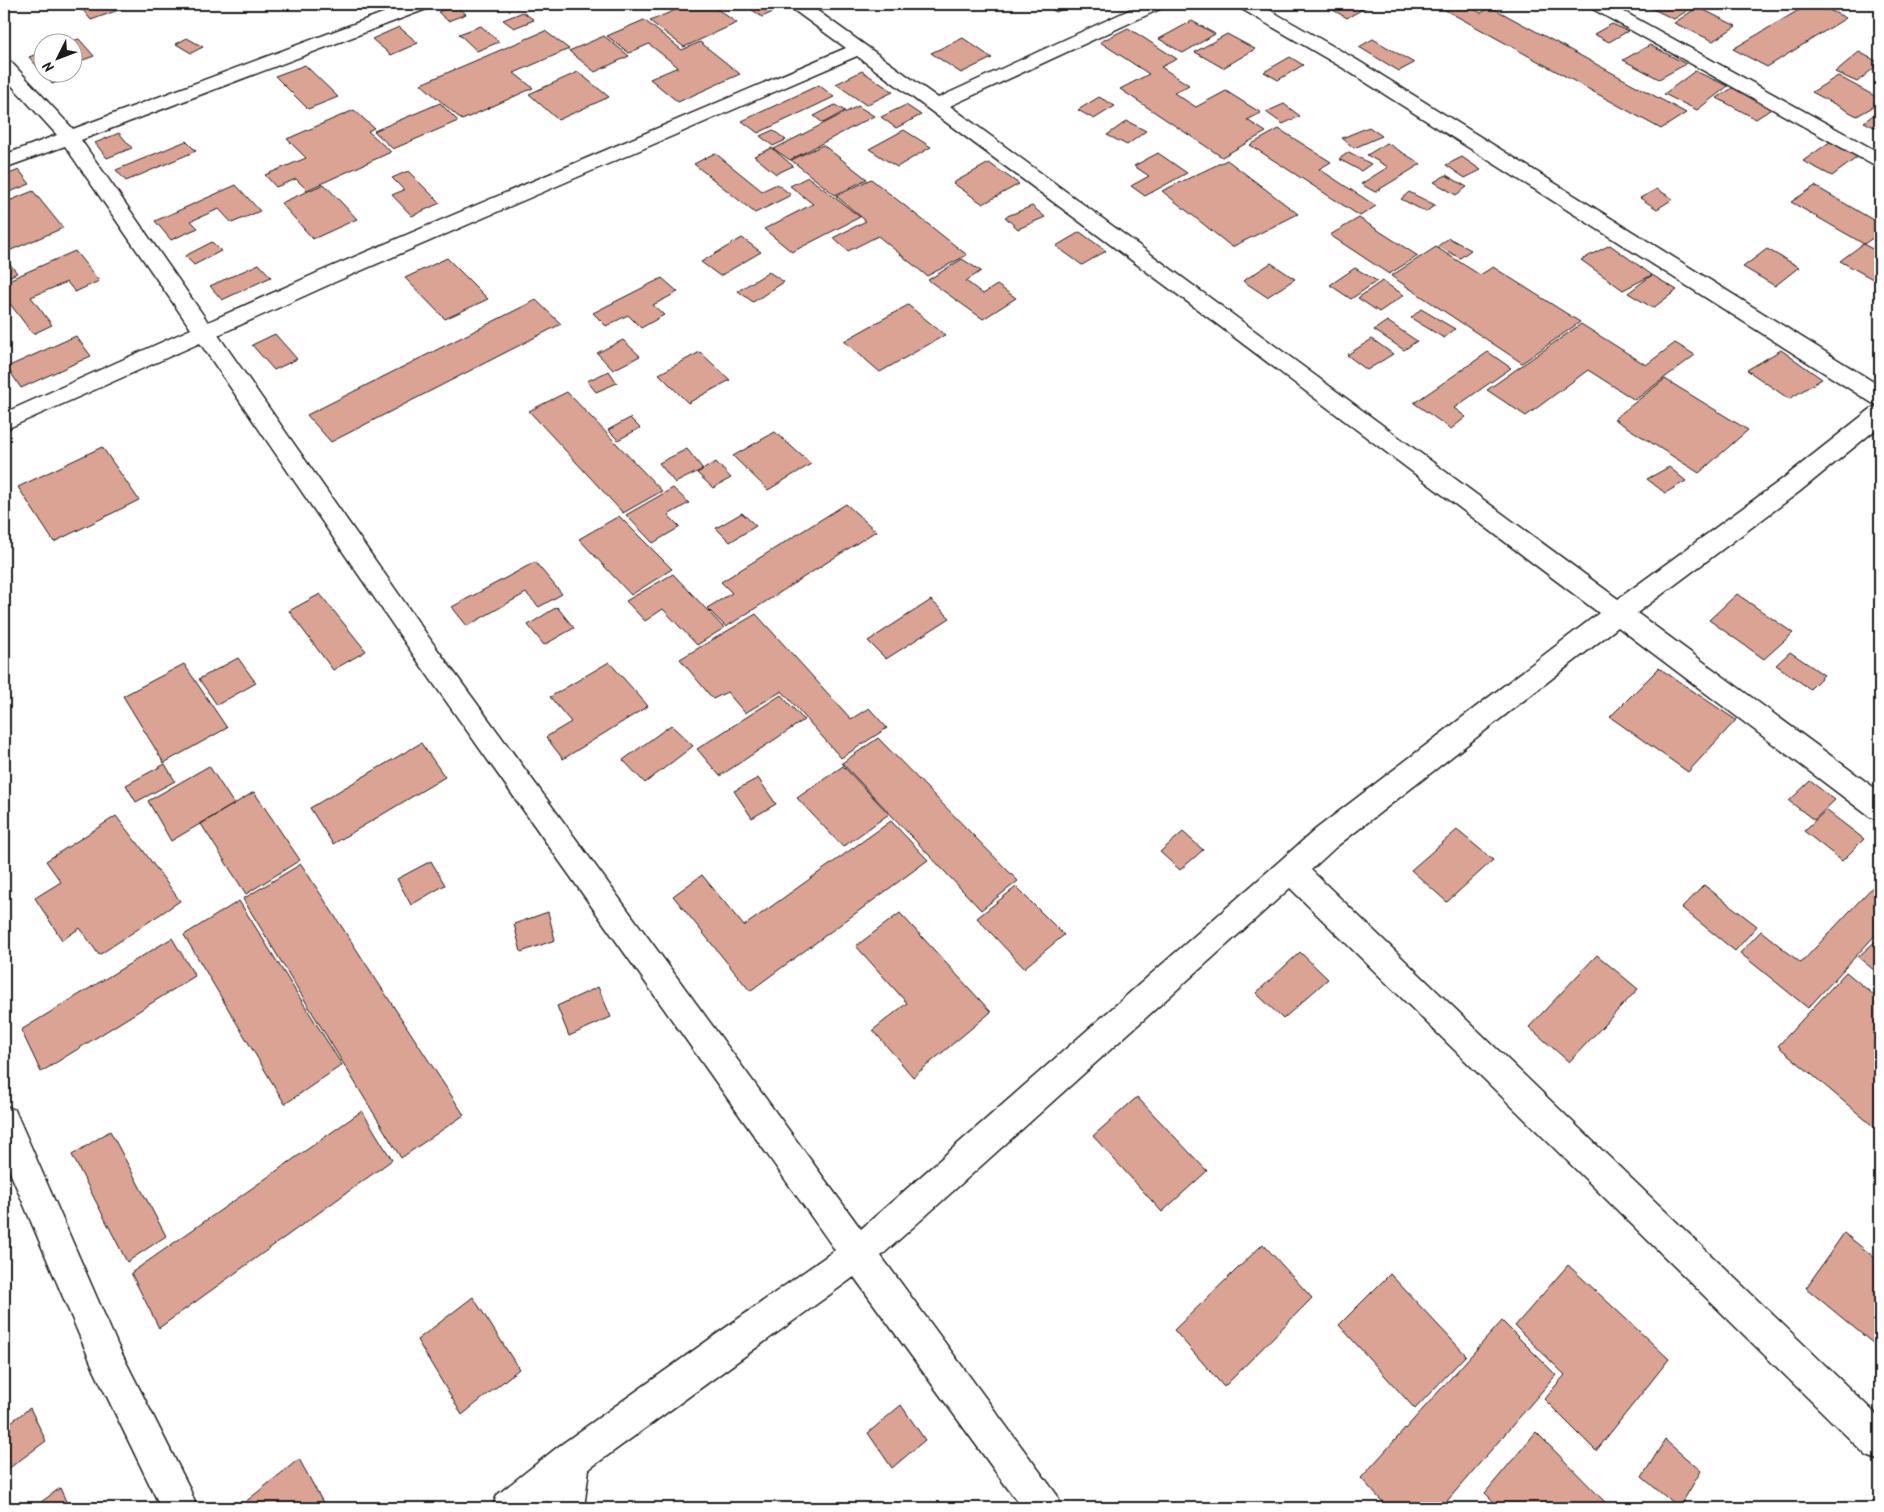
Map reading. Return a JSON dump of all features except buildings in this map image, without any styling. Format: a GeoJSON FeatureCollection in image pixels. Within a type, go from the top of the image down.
{"type":"FeatureCollection","features":[{"type":"Feature","properties":{"kind":"street"},"geometry":{"type":"LineString","coordinates":[[4,162],[423,4]]}},
{"type":"Feature","properties":{"kind":"street"},"geometry":{"type":"LineString","coordinates":[[797,4],[1084,214],[1617,614],[1880,808]]}},
{"type":"Feature","properties":{"kind":"street"},"geometry":{"type":"LineString","coordinates":[[936,106],[1156,4]]}},
{"type":"Feature","properties":{"kind":"street"},"geometry":{"type":"LineString","coordinates":[[1246,4],[1350,64],[1880,397]]}},
{"type":"Feature","properties":{"kind":"street"},"geometry":{"type":"LineString","coordinates":[[1603,5],[1880,161]]}},
{"type":"Feature","properties":{"kind":"street"},"geometry":{"type":"LineString","coordinates":[[4,422],[327,276],[859,49]]}},
{"type":"Feature","properties":{"kind":"street"},"geometry":{"type":"LineString","coordinates":[[4,66],[69,137],[428,656],[858,1254],[1044,1508]]}},
{"type":"Feature","properties":{"kind":"street"},"geometry":{"type":"LineString","coordinates":[[510,1508],[572,1459],[858,1254],[1326,838],[1617,614],[1790,486],[1880,414]]}},
{"type":"Feature","properties":{"kind":"street"},"geometry":{"type":"LineString","coordinates":[[1291,870],[1880,1443]]}},
{"type":"Feature","properties":{"kind":"street"},"geometry":{"type":"LineString","coordinates":[[4,1121],[106,1358],[179,1508]]}},
{"type":"Feature","properties":{"kind":"street"},"geometry":{"type":"LineString","coordinates":[[566,1508],[572,1459]]}}]}
